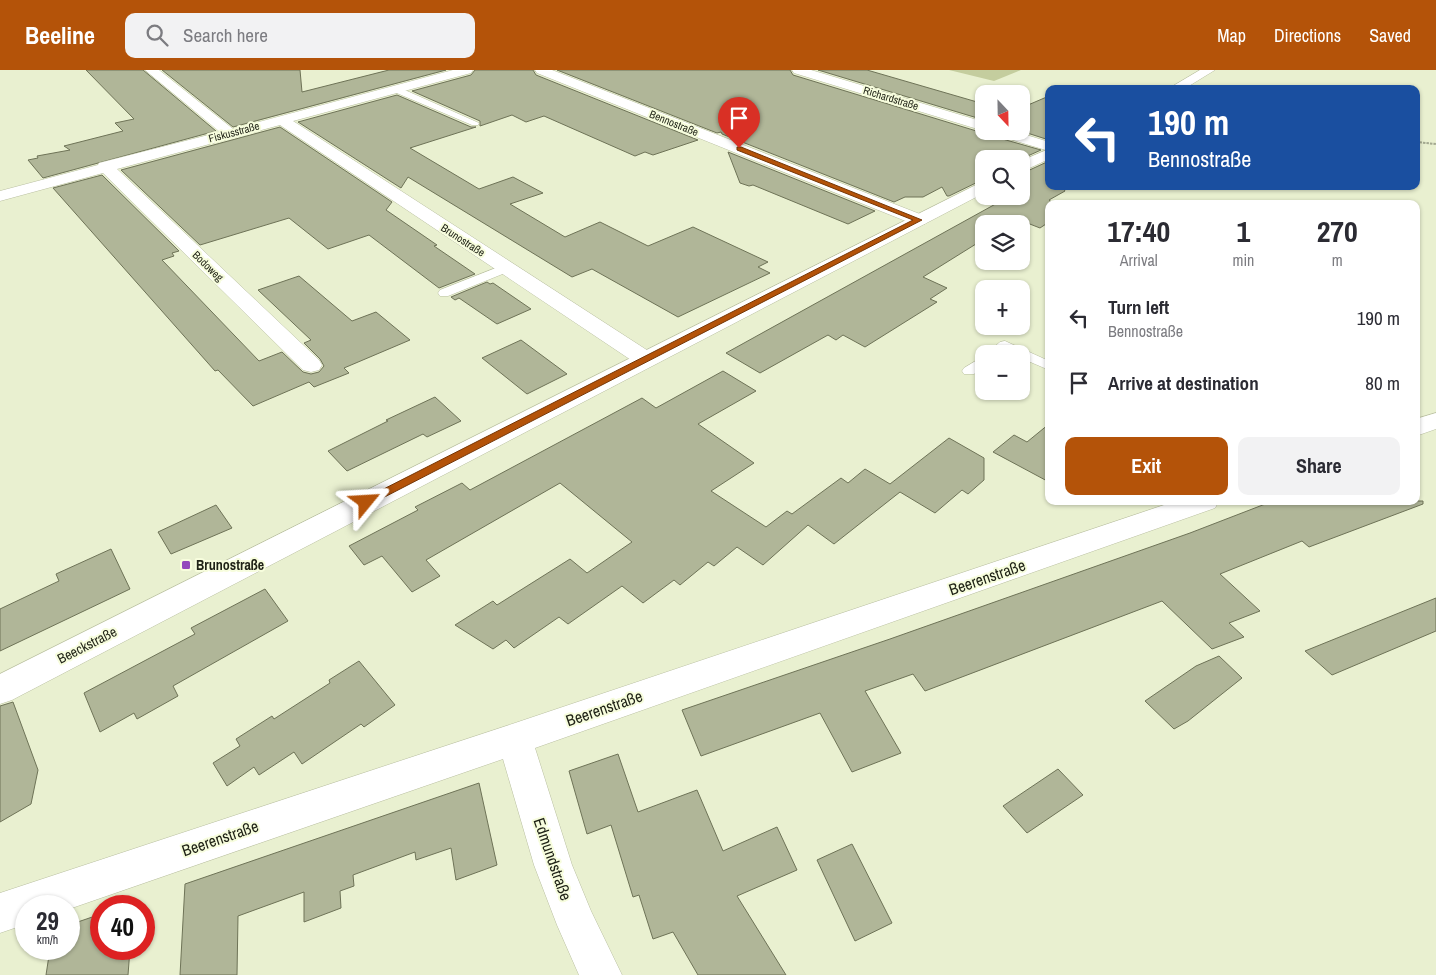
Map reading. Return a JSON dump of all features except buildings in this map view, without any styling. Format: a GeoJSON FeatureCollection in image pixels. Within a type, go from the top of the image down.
{"type":"FeatureCollection","features":[{"type":"Feature","properties":{"kind":"street"},"geometry":{"type":"LineString","coordinates":[[152,70],[230,134]]}},
{"type":"Feature","properties":{"kind":"street","name":"Fiskusstraße"},"geometry":{"type":"LineString","coordinates":[[0,196],[105,166],[467,70]]}},
{"type":"Feature","properties":{"kind":"street","name":"Bennostraße"},"geometry":{"type":"LineString","coordinates":[[541,70],[919,220]]}},
{"type":"Feature","properties":{"kind":"street","name":"Richardstraße"},"geometry":{"type":"LineString","coordinates":[[798,70],[975,124]]}},
{"type":"Feature","properties":{"kind":"street"},"geometry":{"type":"LineString","coordinates":[[1181,85],[1209,70]]}},
{"type":"Feature","properties":{"kind":"street","name":"Brunostraße"},"geometry":{"type":"LineString","coordinates":[[282,120],[644,360]]}},
{"type":"Feature","properties":{"kind":"street"},"geometry":{"type":"LineString","coordinates":[[1027,140],[1045,146]]}},
{"type":"Feature","properties":{"kind":"street"},"geometry":{"type":"LineString","coordinates":[[1030,162],[1045,155]]}},
{"type":"Feature","properties":{"kind":"street","name":"Bodoweg"},"geometry":{"type":"LineString","coordinates":[[105,166],[311,365]]}},
{"type":"Feature","properties":{"kind":"street","name":"Beeckstraße"},"geometry":{"type":"LineString","coordinates":[[0,690],[975,191]]}},
{"type":"Feature","properties":{"kind":"street"},"geometry":{"type":"LineString","coordinates":[[1420,427],[1436,421]]}},
{"type":"Feature","properties":{"kind":"street","name":"Beerenstraße"},"geometry":{"type":"LineString","coordinates":[[0,913],[515,739],[1194,505]]}},
{"type":"Feature","properties":{"kind":"street","name":"Edmundstraße"},"geometry":{"type":"LineString","coordinates":[[515,739],[553,865],[577,925],[601,975]]}},
{"type":"Feature","properties":{"kind":"lane"},"geometry":{"type":"LineString","coordinates":[[395,89],[475,123]]}},
{"type":"Feature","properties":{"kind":"lane"},"geometry":{"type":"LineString","coordinates":[[444,293],[506,268]]}},
{"type":"Feature","properties":{"kind":"lane"},"geometry":{"type":"LineString","coordinates":[[1030,357],[1045,364]]}},
{"type":"Feature","properties":{"kind":"lane"},"geometry":{"type":"LineString","coordinates":[[969,371],[975,367]]}},
{"type":"Feature","properties":{"kind":"path"},"geometry":{"type":"LineString","coordinates":[[1420,142],[1436,144]]}},
{"type":"Feature","properties":{"kind":"green space"},"geometry":{"type":"Polygon","coordinates":[[[949,70],[1021,70],[994,81],[949,70]]]}},
{"type":"Feature","properties":{"kind":"place","name":"Brunostraße"},"geometry":{"type":"Point","coordinates":[186,565]}},
{"type":"Feature","properties":{"kind":"route"},"geometry":{"type":"LineString","coordinates":[[366,502],[919,220],[739,148]]}}]}
